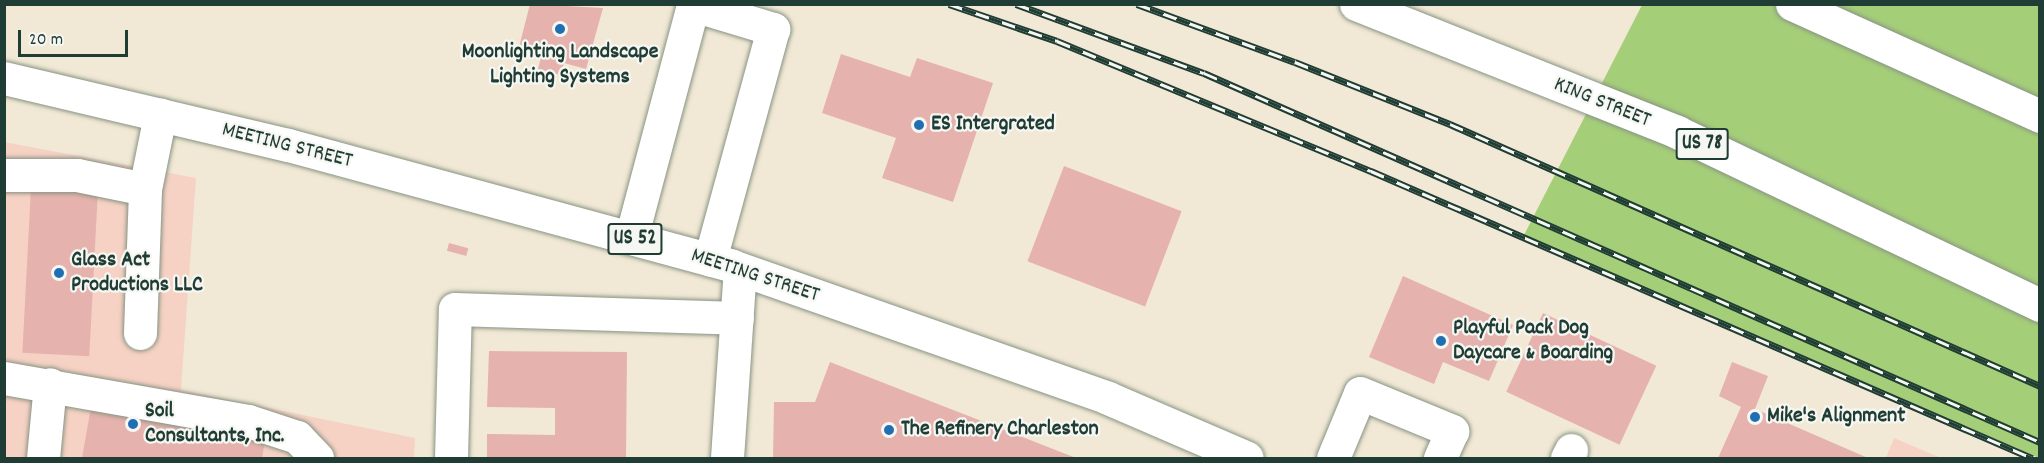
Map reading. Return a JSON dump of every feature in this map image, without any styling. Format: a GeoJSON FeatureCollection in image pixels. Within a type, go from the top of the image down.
{"type":"FeatureCollection","features":[{"type":"Feature","properties":{"kind":"main road","name":"KING STREET"},"geometry":{"type":"LineString","coordinates":[[1356,4],[1677,132],[2040,304]]}},
{"type":"Feature","properties":{"kind":"main road"},"geometry":{"type":"LineString","coordinates":[[1792,4],[2040,116]]}},
{"type":"Feature","properties":{"kind":"main road"},"geometry":{"type":"LineString","coordinates":[[631,238],[693,5],[773,29],[725,265],[737,318],[727,459]]}},
{"type":"Feature","properties":{"kind":"main road","name":"MEETING STREET"},"geometry":{"type":"LineString","coordinates":[[4,78],[160,115],[631,238],[725,265],[1108,398],[1240,457]]}},
{"type":"Feature","properties":{"kind":"main road"},"geometry":{"type":"LineString","coordinates":[[140,333],[145,189],[160,115]]}},
{"type":"Feature","properties":{"kind":"main road"},"geometry":{"type":"LineString","coordinates":[[4,175],[77,175],[145,189]]}},
{"type":"Feature","properties":{"kind":"main road"},"geometry":{"type":"LineString","coordinates":[[451,459],[455,309],[737,318]]}},
{"type":"Feature","properties":{"kind":"main road"},"geometry":{"type":"LineString","coordinates":[[4,378],[50,384],[248,421],[297,437],[317,459]]}},
{"type":"Feature","properties":{"kind":"main road"},"geometry":{"type":"LineString","coordinates":[[43,459],[50,384]]}},
{"type":"Feature","properties":{"kind":"main road"},"geometry":{"type":"LineString","coordinates":[[1333,459],[1360,393],[1452,431],[1440,459]]}},
{"type":"Feature","properties":{"kind":"shaded area"},"geometry":{"type":"Polygon","coordinates":[[[4,142],[196,178],[181,390],[415,438],[414,458],[5,458],[4,142]]]}},
{"type":"Feature","properties":{"kind":"shaded area"},"geometry":{"type":"Polygon","coordinates":[[[1894,438],[1941,458],[1886,458],[1894,438]]]}},
{"type":"Feature","properties":{"kind":"green space"},"geometry":{"type":"Polygon","coordinates":[[[1642,5],[2039,5],[2039,458],[1523,237],[1642,5]]]}},
{"type":"Feature","properties":{"kind":"building","name":"Moonlighting Landscape Lighting Systems"},"geometry":{"type":"Polygon","coordinates":[[[530,4],[603,8],[586,69],[564,63],[560,75],[538,69],[541,57],[518,51],[530,4]]]}},
{"type":"Feature","properties":{"kind":"building","name":"ES Intergrated"},"geometry":{"type":"Polygon","coordinates":[[[841,54],[910,77],[917,58],[993,83],[953,202],[882,178],[896,138],[822,113],[841,54]]]}},
{"type":"Feature","properties":{"kind":"building"},"geometry":{"type":"Polygon","coordinates":[[[1064,166],[1182,211],[1145,306],[1027,261],[1064,166]]]}},
{"type":"Feature","properties":{"kind":"building","name":"Glass Act Productions LLC"},"geometry":{"type":"Polygon","coordinates":[[[31,188],[98,192],[89,356],[22,353],[31,188]]]}},
{"type":"Feature","properties":{"kind":"building"},"geometry":{"type":"Polygon","coordinates":[[[449,243],[468,248],[466,256],[447,251],[449,243]]]}},
{"type":"Feature","properties":{"kind":"building","name":"Playful Pack Dog Daycare & Boarding"},"geometry":{"type":"Polygon","coordinates":[[[1403,276],[1513,325],[1489,381],[1443,362],[1434,384],[1369,357],[1403,276]]]}},
{"type":"Feature","properties":{"kind":"building"},"geometry":{"type":"Polygon","coordinates":[[[1543,313],[1656,366],[1620,445],[1506,392],[1543,313]]]}},
{"type":"Feature","properties":{"kind":"building"},"geometry":{"type":"Polygon","coordinates":[[[489,351],[627,352],[626,458],[487,458],[487,434],[555,435],[555,408],[487,407],[489,351]]]}},
{"type":"Feature","properties":{"kind":"building","name":"The Refinery Charleston"},"geometry":{"type":"Polygon","coordinates":[[[830,362],[1076,458],[773,458],[774,402],[815,402],[830,362]]]}},
{"type":"Feature","properties":{"kind":"building","name":"Mike's Alignment"},"geometry":{"type":"Polygon","coordinates":[[[1732,362],[1768,376],[1755,409],[1868,458],[1718,458],[1741,407],[1719,396],[1732,362]]]}},
{"type":"Feature","properties":{"kind":"building","name":"Soil Consultants, Inc."},"geometry":{"type":"Polygon","coordinates":[[[91,407],[265,441],[262,458],[82,458],[91,407]]]}},
{"type":"Feature","properties":{"kind":"railway"},"geometry":{"type":"LineString","coordinates":[[949,4],[1057,41],[1371,171],[2032,458]]}},
{"type":"Feature","properties":{"kind":"railway"},"geometry":{"type":"LineString","coordinates":[[1016,4],[1204,73],[2040,442]]}},
{"type":"Feature","properties":{"kind":"railway"},"geometry":{"type":"LineString","coordinates":[[1137,4],[1295,62],[1450,124],[2040,386]]}},
{"type":"Feature","properties":{"kind":"place","name":"Moonlighting Landscape Lighting Systems"},"geometry":{"type":"Point","coordinates":[560,29]}},
{"type":"Feature","properties":{"kind":"place","name":"ES Intergrated"},"geometry":{"type":"Point","coordinates":[919,125]}},
{"type":"Feature","properties":{"kind":"place","name":"Glass Act Productions LLC"},"geometry":{"type":"Point","coordinates":[59,273]}},
{"type":"Feature","properties":{"kind":"place","name":"Playful Pack Dog Daycare & Boarding"},"geometry":{"type":"Point","coordinates":[1441,341]}},
{"type":"Feature","properties":{"kind":"place","name":"Mike's Alignment"},"geometry":{"type":"Point","coordinates":[1755,417]}},
{"type":"Feature","properties":{"kind":"place","name":"Soil Consultants, Inc."},"geometry":{"type":"Point","coordinates":[133,424]}},
{"type":"Feature","properties":{"kind":"place","name":"The Refinery Charleston"},"geometry":{"type":"Point","coordinates":[889,430]}}]}
